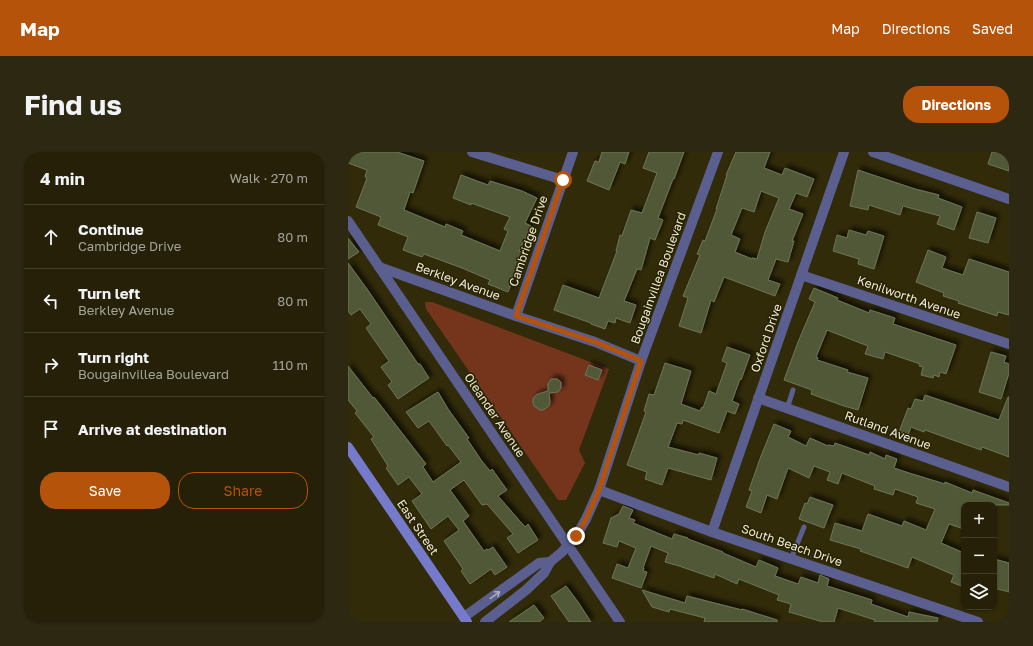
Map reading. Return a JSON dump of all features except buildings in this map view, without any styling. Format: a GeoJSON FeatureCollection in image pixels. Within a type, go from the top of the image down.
{"type":"FeatureCollection","features":[{"type":"Feature","properties":{"kind":"main road","name":"East Street"},"geometry":{"type":"LineString","coordinates":[[348,447],[465,620]]}},
{"type":"Feature","properties":{"kind":"street"},"geometry":{"type":"LineString","coordinates":[[472,152],[563,180]]}},
{"type":"Feature","properties":{"kind":"street","name":"Cambridge Drive"},"geometry":{"type":"LineString","coordinates":[[516,316],[573,152]]}},
{"type":"Feature","properties":{"kind":"street","name":"Bougainvillea Boulevard"},"geometry":{"type":"LineString","coordinates":[[550,562],[568,546],[576,536],[583,525],[599,490],[641,361],[718,152]]}},
{"type":"Feature","properties":{"kind":"street","name":"Oxford Drive"},"geometry":{"type":"LineString","coordinates":[[712,532],[844,152]]}},
{"type":"Feature","properties":{"kind":"street"},"geometry":{"type":"LineString","coordinates":[[873,152],[1009,199]]}},
{"type":"Feature","properties":{"kind":"street","name":"Oleander Avenue"},"geometry":{"type":"LineString","coordinates":[[348,221],[620,622]]}},
{"type":"Feature","properties":{"kind":"street","name":"Berkley Avenue"},"geometry":{"type":"LineString","coordinates":[[379,267],[516,316],[595,342],[641,361]]}},
{"type":"Feature","properties":{"kind":"street","name":"Kenilworth Avenue"},"geometry":{"type":"LineString","coordinates":[[801,275],[1009,344]]}},
{"type":"Feature","properties":{"kind":"street","name":"Rutland Avenue"},"geometry":{"type":"LineString","coordinates":[[758,398],[1009,487]]}},
{"type":"Feature","properties":{"kind":"street","name":"South Beach Drive"},"geometry":{"type":"LineString","coordinates":[[599,490],[712,532],[978,622]]}},
{"type":"Feature","properties":{"kind":"street"},"geometry":{"type":"LineString","coordinates":[[465,620],[539,562],[550,562],[544,574],[485,622]]}},
{"type":"Feature","properties":{"kind":"lane"},"geometry":{"type":"LineString","coordinates":[[787,409],[793,390]]}},
{"type":"Feature","properties":{"kind":"lane"},"geometry":{"type":"LineString","coordinates":[[791,559],[804,527]]}},
{"type":"Feature","properties":{"kind":"shaded area"},"geometry":{"type":"Polygon","coordinates":[[[425,302],[432,302],[609,369],[579,450],[585,463],[566,500],[558,500],[426,309],[425,302]]]}},
{"type":"Feature","properties":{"kind":"route"},"geometry":{"type":"LineString","coordinates":[[563,180],[516,316],[595,342],[641,361],[599,490],[586,519],[576,536]]}}]}
